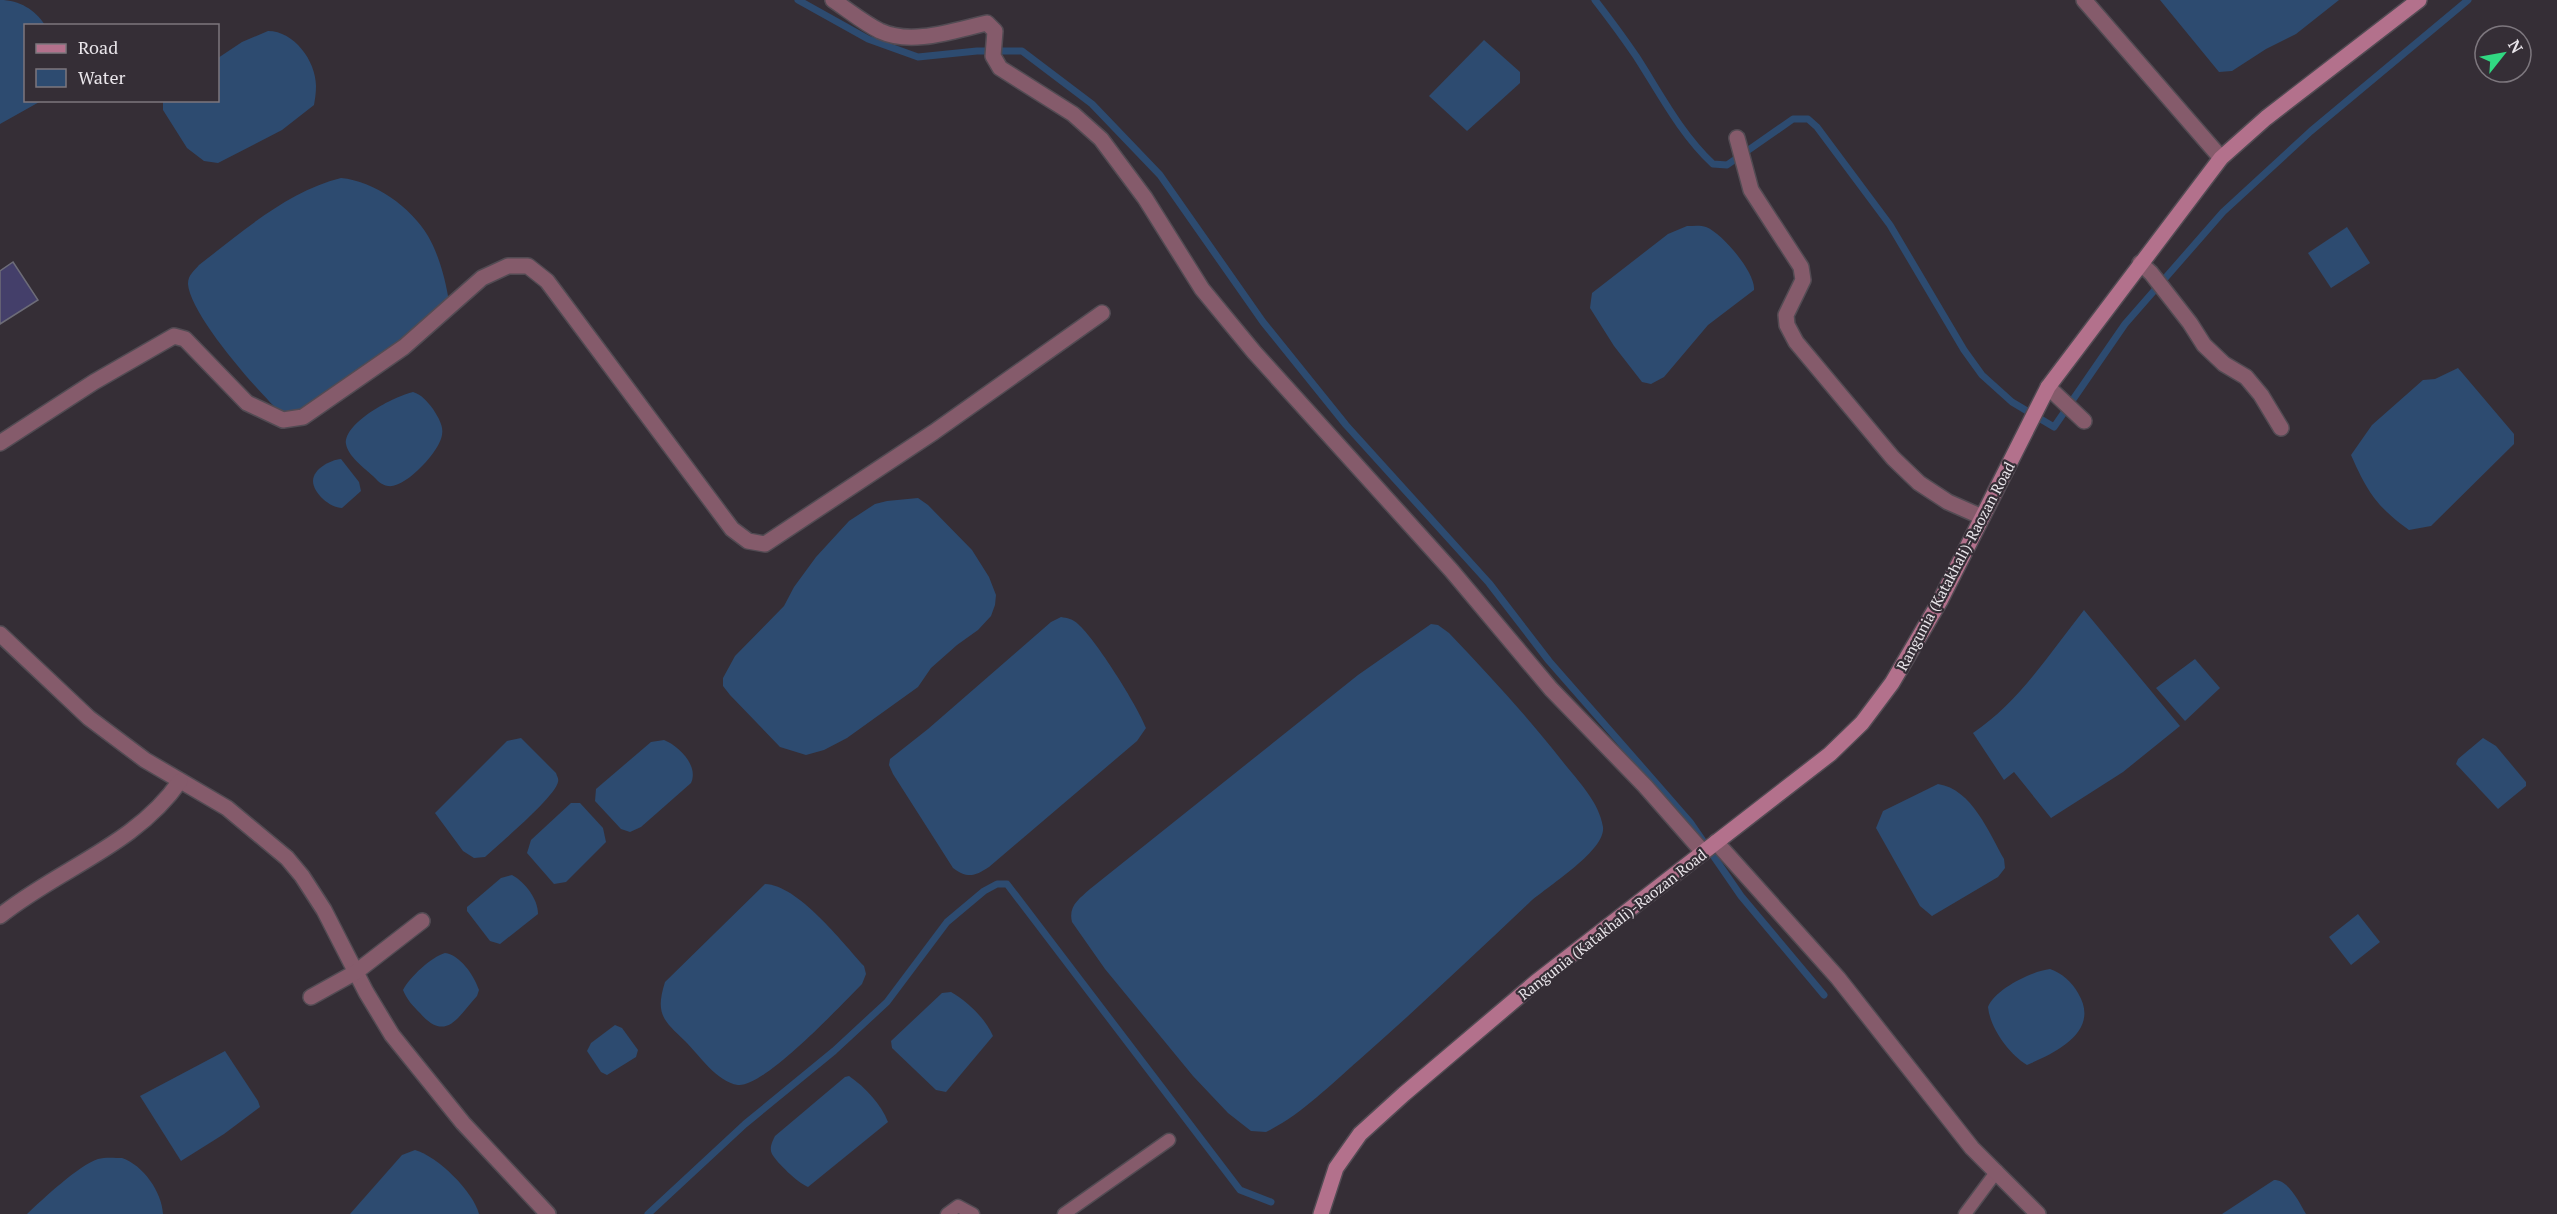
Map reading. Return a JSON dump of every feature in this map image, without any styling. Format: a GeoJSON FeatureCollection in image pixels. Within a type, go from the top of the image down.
{"type":"FeatureCollection","features":[{"type":"Feature","properties":{"kind":"main road","name":"Rangunia (Katakhali)-Raozan Road"},"geometry":{"type":"LineString","coordinates":[[1321,1214],[1336,1168],[1360,1134],[1404,1094],[1536,982],[1830,754],[1862,723],[1892,683],[1940,601],[2045,392],[2145,268],[2221,158],[2266,118],[2419,0]]}},
{"type":"Feature","properties":{"kind":"street"},"geometry":{"type":"LineString","coordinates":[[833,0],[880,31],[897,36],[934,35],[987,23],[996,31],[993,56],[1000,69],[1073,114],[1101,139],[1145,198],[1202,289],[1254,352],[1452,570],[1551,689],[1645,786],[1703,852]]}},
{"type":"Feature","properties":{"kind":"street"},"geometry":{"type":"LineString","coordinates":[[2084,0],[2221,158]]}},
{"type":"Feature","properties":{"kind":"street"},"geometry":{"type":"LineString","coordinates":[[1737,138],[1751,190],[1801,267],[1803,280],[1786,315],[1787,325],[1796,342],[1893,458],[1919,483],[1948,502],[1982,517]]}},
{"type":"Feature","properties":{"kind":"street"},"geometry":{"type":"LineString","coordinates":[[0,443],[94,382],[174,336],[185,339],[247,403],[283,420],[303,417],[404,347],[482,278],[508,266],[528,266],[547,281],[732,529],[748,541],[765,544],[934,432],[1102,313]]}},
{"type":"Feature","properties":{"kind":"street"},"geometry":{"type":"LineString","coordinates":[[2145,268],[2190,323],[2204,345],[2224,364],[2246,377],[2261,395],[2281,428]]}},
{"type":"Feature","properties":{"kind":"street"},"geometry":{"type":"LineString","coordinates":[[2045,392],[2067,404],[2084,421]]}},
{"type":"Feature","properties":{"kind":"street"},"geometry":{"type":"LineString","coordinates":[[0,634],[89,718],[145,760],[227,808],[287,858],[324,910],[392,1035],[463,1123],[548,1214]]}},
{"type":"Feature","properties":{"kind":"street"},"geometry":{"type":"LineString","coordinates":[[0,916],[106,849],[153,813],[180,781]]}},
{"type":"Feature","properties":{"kind":"street"},"geometry":{"type":"LineString","coordinates":[[1716,842],[1838,978],[1972,1148],[2038,1214]]}},
{"type":"Feature","properties":{"kind":"street"},"geometry":{"type":"LineString","coordinates":[[311,997],[356,972],[422,921]]}},
{"type":"Feature","properties":{"kind":"lane"},"geometry":{"type":"LineString","coordinates":[[1064,1214],[1169,1140]]}},
{"type":"Feature","properties":{"kind":"lane"},"geometry":{"type":"LineString","coordinates":[[1965,1214],[1997,1171]]}},
{"type":"Feature","properties":{"kind":"lane"},"geometry":{"type":"LineString","coordinates":[[947,1214],[958,1206],[973,1214]]}},
{"type":"Feature","properties":{"kind":"water"},"geometry":{"type":"Polygon","coordinates":[[[0,0],[7,0],[26,7],[44,24],[24,24],[24,102],[39,102],[0,124],[0,0]]]}},
{"type":"Feature","properties":{"kind":"water"},"geometry":{"type":"Polygon","coordinates":[[[2160,0],[2339,0],[2296,34],[2266,49],[2232,71],[2219,72],[2160,0]]]}},
{"type":"Feature","properties":{"kind":"water"},"geometry":{"type":"Polygon","coordinates":[[[268,31],[278,32],[295,42],[308,58],[315,76],[314,105],[282,130],[218,163],[204,161],[187,148],[163,110],[163,102],[219,102],[219,57],[242,42],[268,31]]]}},
{"type":"Feature","properties":{"kind":"water"},"geometry":{"type":"Polygon","coordinates":[[[1484,40],[1520,72],[1520,83],[1467,131],[1429,96],[1484,40]]]}},
{"type":"Feature","properties":{"kind":"water"},"geometry":{"type":"Polygon","coordinates":[[[341,178],[366,184],[391,197],[421,225],[436,251],[449,302],[314,408],[283,415],[227,353],[200,314],[192,298],[188,281],[199,265],[266,214],[302,192],[341,178]]]}},
{"type":"Feature","properties":{"kind":"water"},"geometry":{"type":"Polygon","coordinates":[[[1687,226],[1706,227],[1721,237],[1744,264],[1750,274],[1754,290],[1708,325],[1664,377],[1651,384],[1642,382],[1614,346],[1590,308],[1592,293],[1668,234],[1687,226]]]}},
{"type":"Feature","properties":{"kind":"water"},"geometry":{"type":"Polygon","coordinates":[[[2347,227],[2370,263],[2331,288],[2308,253],[2347,227]]]}},
{"type":"Feature","properties":{"kind":"water"},"geometry":{"type":"Polygon","coordinates":[[[2458,368],[2514,434],[2514,444],[2431,526],[2409,530],[2380,505],[2362,479],[2351,455],[2372,425],[2423,380],[2435,379],[2458,368]]]}},
{"type":"Feature","properties":{"kind":"water"},"geometry":{"type":"Polygon","coordinates":[[[413,392],[433,409],[439,418],[442,435],[435,450],[421,468],[403,482],[388,486],[378,481],[353,457],[346,444],[348,436],[353,427],[372,411],[413,392]]]}},
{"type":"Feature","properties":{"kind":"water"},"geometry":{"type":"Polygon","coordinates":[[[341,459],[359,482],[361,491],[342,508],[323,499],[313,481],[316,473],[323,466],[341,459]]]}},
{"type":"Feature","properties":{"kind":"water"},"geometry":{"type":"Polygon","coordinates":[[[918,498],[928,505],[972,550],[989,577],[996,595],[991,616],[978,630],[931,668],[918,687],[847,738],[824,750],[806,755],[780,747],[723,686],[723,678],[735,656],[784,606],[794,587],[816,557],[849,521],[875,504],[918,498]]]}},
{"type":"Feature","properties":{"kind":"water"},"geometry":{"type":"Polygon","coordinates":[[[2084,610],[2180,726],[2123,772],[2051,818],[2014,772],[2004,780],[1973,733],[1990,721],[2019,692],[2084,610]]]}},
{"type":"Feature","properties":{"kind":"water"},"geometry":{"type":"Polygon","coordinates":[[[1061,617],[1076,622],[1086,632],[1125,689],[1146,728],[1137,741],[989,867],[975,874],[963,874],[953,868],[893,774],[889,765],[890,759],[1051,622],[1061,617]]]}},
{"type":"Feature","properties":{"kind":"water"},"geometry":{"type":"Polygon","coordinates":[[[1431,624],[1438,625],[1449,633],[1508,696],[1582,785],[1601,818],[1603,827],[1601,837],[1595,847],[1574,868],[1529,903],[1424,1002],[1315,1099],[1266,1132],[1251,1131],[1228,1113],[1193,1076],[1105,969],[1072,922],[1073,907],[1090,889],[1358,675],[1431,624]]]}},
{"type":"Feature","properties":{"kind":"water"},"geometry":{"type":"Polygon","coordinates":[[[2195,659],[2220,688],[2185,721],[2156,688],[2195,659]]]}},
{"type":"Feature","properties":{"kind":"water"},"geometry":{"type":"Polygon","coordinates":[[[521,738],[556,773],[558,782],[547,798],[513,832],[485,857],[474,858],[463,851],[435,813],[507,741],[521,738]]]}},
{"type":"Feature","properties":{"kind":"water"},"geometry":{"type":"Polygon","coordinates":[[[2483,738],[2496,746],[2526,782],[2526,786],[2498,809],[2456,764],[2458,759],[2483,738]]]}},
{"type":"Feature","properties":{"kind":"water"},"geometry":{"type":"Polygon","coordinates":[[[664,740],[686,757],[692,770],[691,783],[641,827],[630,832],[621,829],[595,801],[596,789],[651,742],[664,740]]]}},
{"type":"Feature","properties":{"kind":"water"},"geometry":{"type":"Polygon","coordinates":[[[1938,784],[1961,794],[1970,803],[2004,859],[2005,868],[1998,877],[1932,916],[1920,906],[1876,828],[1883,811],[1938,784]]]}},
{"type":"Feature","properties":{"kind":"water"},"geometry":{"type":"Polygon","coordinates":[[[571,803],[580,803],[603,828],[606,842],[566,882],[554,884],[527,853],[531,840],[571,803]]]}},
{"type":"Feature","properties":{"kind":"water"},"geometry":{"type":"Polygon","coordinates":[[[512,875],[530,892],[536,903],[538,914],[500,944],[490,941],[467,911],[467,907],[501,878],[512,875]]]}},
{"type":"Feature","properties":{"kind":"water"},"geometry":{"type":"Polygon","coordinates":[[[765,884],[778,887],[791,894],[819,916],[864,966],[866,974],[862,984],[821,1026],[783,1060],[750,1082],[738,1085],[723,1079],[709,1067],[666,1022],[661,1009],[662,993],[665,982],[765,884]]]}},
{"type":"Feature","properties":{"kind":"water"},"geometry":{"type":"Polygon","coordinates":[[[2358,914],[2380,942],[2351,965],[2329,937],[2358,914]]]}},
{"type":"Feature","properties":{"kind":"water"},"geometry":{"type":"Polygon","coordinates":[[[445,953],[456,958],[466,967],[479,990],[477,996],[457,1019],[451,1024],[437,1026],[429,1022],[415,1008],[403,990],[421,968],[445,953]]]}},
{"type":"Feature","properties":{"kind":"water"},"geometry":{"type":"Polygon","coordinates":[[[2050,969],[2063,975],[2076,989],[2084,1006],[2084,1018],[2080,1029],[2062,1047],[2027,1065],[2014,1054],[1996,1032],[1988,1007],[1998,994],[2015,982],[2042,970],[2050,969]]]}},
{"type":"Feature","properties":{"kind":"water"},"geometry":{"type":"Polygon","coordinates":[[[951,992],[975,1011],[993,1036],[946,1092],[936,1090],[892,1048],[891,1041],[942,993],[951,992]]]}},
{"type":"Feature","properties":{"kind":"water"},"geometry":{"type":"Polygon","coordinates":[[[615,1025],[622,1028],[638,1050],[636,1057],[607,1075],[601,1072],[587,1051],[591,1043],[615,1025]]]}},
{"type":"Feature","properties":{"kind":"water"},"geometry":{"type":"Polygon","coordinates":[[[225,1051],[260,1107],[224,1134],[181,1161],[140,1096],[225,1051]]]}},
{"type":"Feature","properties":{"kind":"water"},"geometry":{"type":"Polygon","coordinates":[[[849,1076],[872,1096],[888,1122],[808,1187],[775,1158],[771,1152],[772,1143],[775,1136],[849,1076]]]}},
{"type":"Feature","properties":{"kind":"water"},"geometry":{"type":"Polygon","coordinates":[[[415,1150],[433,1159],[462,1185],[470,1195],[479,1214],[350,1214],[402,1155],[415,1150]]]}},
{"type":"Feature","properties":{"kind":"water"},"geometry":{"type":"Polygon","coordinates":[[[101,1158],[122,1158],[137,1167],[150,1180],[159,1197],[163,1214],[27,1214],[61,1183],[90,1162],[101,1158]]]}},
{"type":"Feature","properties":{"kind":"water"},"geometry":{"type":"Polygon","coordinates":[[[2274,1180],[2289,1188],[2306,1214],[2222,1214],[2274,1180]]]}},
{"type":"Feature","properties":{"kind":"building"},"geometry":{"type":"Polygon","coordinates":[[[13,262],[38,300],[0,324],[0,271],[13,262]]]}},
{"type":"Feature","properties":{"kind":"waterway"},"geometry":{"type":"LineString","coordinates":[[798,0],[868,39],[918,57],[977,51],[1022,51],[1092,104],[1160,175],[1263,322],[1346,425],[1489,583],[1549,661],[1690,822],[1741,896],[1824,995]]}},
{"type":"Feature","properties":{"kind":"waterway"},"geometry":{"type":"LineString","coordinates":[[1595,0],[1636,56],[1680,126],[1713,164],[1727,165],[1793,119],[1808,119],[1817,127],[1890,225],[1964,350],[1982,375],[2012,402],[2054,427],[2125,324],[2223,212],[2311,131],[2468,0]]}},
{"type":"Feature","properties":{"kind":"waterway"},"geometry":{"type":"LineString","coordinates":[[648,1214],[745,1124],[834,1051],[887,1002],[947,922],[984,891],[997,884],[1007,884],[1240,1190],[1271,1202]]}}]}
